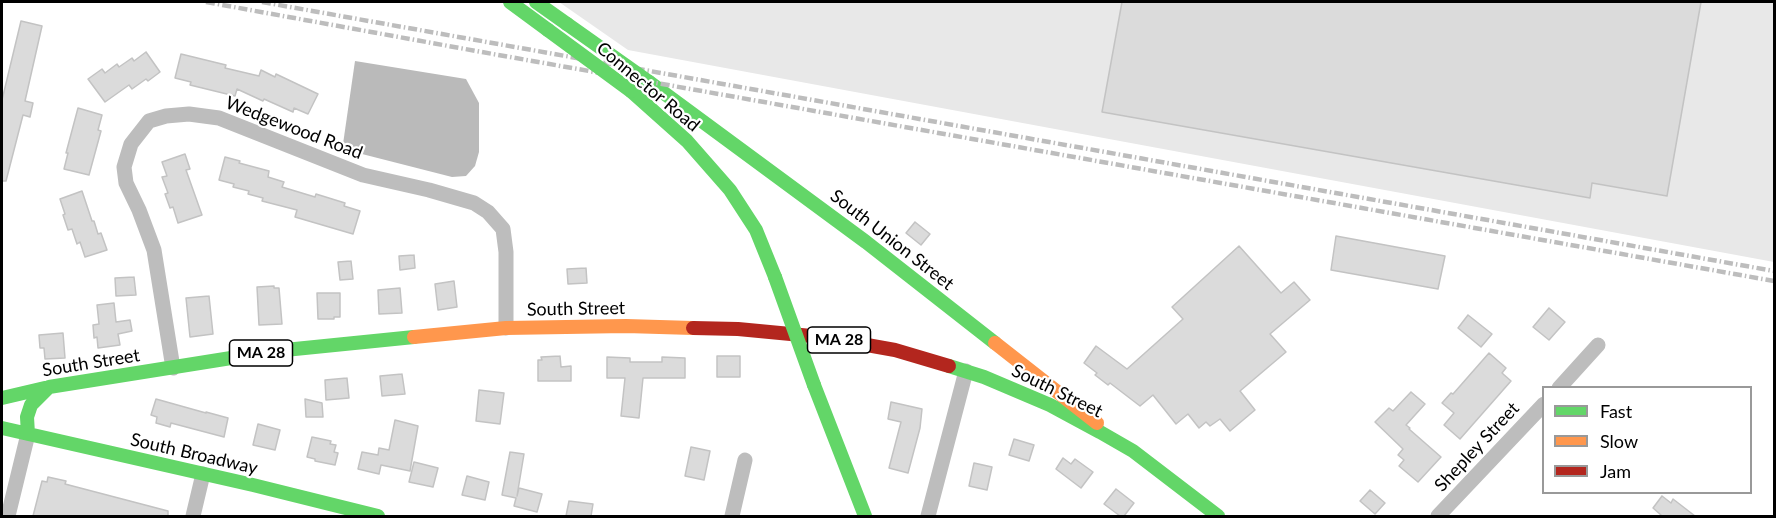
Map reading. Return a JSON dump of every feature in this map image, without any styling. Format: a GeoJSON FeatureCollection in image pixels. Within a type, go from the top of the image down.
{"type":"FeatureCollection","features":[{"type":"Feature","properties":{"kind":"main road","name":"Connector Road"},"geometry":{"type":"LineString","coordinates":[[510,2],[631,91],[687,141],[730,190],[756,231],[865,516]]}},
{"type":"Feature","properties":{"kind":"main road","name":"South Union Street"},"geometry":{"type":"LineString","coordinates":[[536,2],[866,242],[1218,516]]}},
{"type":"Feature","properties":{"kind":"main road","name":"South Street"},"geometry":{"type":"LineString","coordinates":[[2,398],[49,387],[275,351],[506,328],[626,326],[738,329],[822,337],[895,350],[966,371],[1050,405],[1132,451]]}},
{"type":"Feature","properties":{"kind":"main road"},"geometry":{"type":"LineString","coordinates":[[28,434],[27,417],[31,405],[49,387]]}},
{"type":"Feature","properties":{"kind":"main road","name":"South Broadway"},"geometry":{"type":"LineString","coordinates":[[2,428],[378,516]]}},
{"type":"Feature","properties":{"kind":"street","name":"Wedgewood Road"},"geometry":{"type":"LineString","coordinates":[[173,368],[154,250],[126,183],[124,167],[131,144],[149,122],[166,116],[189,114],[219,118],[363,175],[474,203],[488,212],[503,229],[506,252],[506,328]]}},
{"type":"Feature","properties":{"kind":"street"},"geometry":{"type":"LineString","coordinates":[[1560,386],[1598,345]]}},
{"type":"Feature","properties":{"kind":"street"},"geometry":{"type":"LineString","coordinates":[[928,516],[966,371]]}},
{"type":"Feature","properties":{"kind":"street","name":"Shepley Street"},"geometry":{"type":"LineString","coordinates":[[1438,516],[1542,406]]}},
{"type":"Feature","properties":{"kind":"street"},"geometry":{"type":"LineString","coordinates":[[8,516],[28,434]]}},
{"type":"Feature","properties":{"kind":"street"},"geometry":{"type":"LineString","coordinates":[[732,516],[745,460]]}},
{"type":"Feature","properties":{"kind":"street"},"geometry":{"type":"LineString","coordinates":[[193,516],[203,474]]}},
{"type":"Feature","properties":{"kind":"shaded area"},"geometry":{"type":"Polygon","coordinates":[[[559,2],[1774,2],[1774,262],[628,50],[559,2]]]}},
{"type":"Feature","properties":{"kind":"shaded area"},"geometry":{"type":"Polygon","coordinates":[[[355,61],[466,79],[479,103],[479,152],[475,166],[466,176],[452,177],[362,154],[343,144],[355,61]]]}},
{"type":"Feature","properties":{"kind":"building"},"geometry":{"type":"Polygon","coordinates":[[[1122,2],[1701,2],[1667,196],[1592,183],[1590,198],[1102,112],[1122,2]]]}},
{"type":"Feature","properties":{"kind":"building"},"geometry":{"type":"Polygon","coordinates":[[[21,21],[42,26],[25,101],[33,103],[30,117],[23,115],[6,181],[2,181],[2,100],[21,21]]]}},
{"type":"Feature","properties":{"kind":"building"},"geometry":{"type":"Polygon","coordinates":[[[146,52],[160,72],[132,89],[129,85],[105,102],[88,79],[102,69],[105,73],[117,64],[119,67],[132,58],[134,61],[146,52]]]}},
{"type":"Feature","properties":{"kind":"building"},"geometry":{"type":"Polygon","coordinates":[[[181,54],[259,76],[261,70],[275,77],[276,74],[318,94],[308,114],[294,108],[293,112],[237,89],[235,96],[190,85],[191,82],[175,78],[181,54]]]}},
{"type":"Feature","properties":{"kind":"building"},"geometry":{"type":"Polygon","coordinates":[[[78,108],[102,115],[98,130],[101,131],[89,175],[64,169],[78,108]]]}},
{"type":"Feature","properties":{"kind":"building"},"geometry":{"type":"Polygon","coordinates":[[[185,154],[190,169],[186,170],[202,215],[178,223],[173,207],[170,208],[165,194],[168,193],[162,177],[167,176],[162,162],[185,154]]]}},
{"type":"Feature","properties":{"kind":"building"},"geometry":{"type":"Polygon","coordinates":[[[225,157],[269,171],[268,177],[284,182],[282,187],[315,197],[316,194],[345,203],[344,206],[360,211],[353,234],[295,217],[297,210],[262,201],[263,198],[248,194],[249,191],[219,180],[225,157]]]}},
{"type":"Feature","properties":{"kind":"building"},"geometry":{"type":"Polygon","coordinates":[[[82,191],[92,221],[94,221],[98,234],[101,233],[107,250],[85,257],[72,229],[68,230],[60,199],[82,191]]]}},
{"type":"Feature","properties":{"kind":"building"},"geometry":{"type":"Polygon","coordinates":[[[915,222],[930,234],[921,245],[906,233],[915,222]]]}},
{"type":"Feature","properties":{"kind":"building"},"geometry":{"type":"Polygon","coordinates":[[[1336,236],[1445,256],[1438,289],[1331,270],[1336,236]]]}},
{"type":"Feature","properties":{"kind":"building"},"geometry":{"type":"Polygon","coordinates":[[[1239,246],[1281,293],[1294,282],[1310,300],[1270,334],[1286,352],[1240,391],[1255,410],[1230,431],[1220,419],[1210,426],[1206,422],[1199,428],[1188,414],[1176,424],[1153,395],[1140,406],[1110,383],[1108,385],[1084,363],[1096,346],[1127,369],[1183,319],[1172,307],[1239,246]]]}},
{"type":"Feature","properties":{"kind":"building"},"geometry":{"type":"Polygon","coordinates":[[[414,255],[415,268],[400,270],[399,256],[414,255]]]}},
{"type":"Feature","properties":{"kind":"building"},"geometry":{"type":"Polygon","coordinates":[[[351,261],[353,279],[340,280],[338,262],[351,261]]]}},
{"type":"Feature","properties":{"kind":"building"},"geometry":{"type":"Polygon","coordinates":[[[586,268],[587,283],[568,284],[567,269],[586,268]]]}},
{"type":"Feature","properties":{"kind":"building"},"geometry":{"type":"Polygon","coordinates":[[[134,277],[136,295],[116,296],[115,278],[134,277]]]}},
{"type":"Feature","properties":{"kind":"building"},"geometry":{"type":"Polygon","coordinates":[[[454,281],[457,307],[438,310],[435,284],[454,281]]]}},
{"type":"Feature","properties":{"kind":"building"},"geometry":{"type":"Polygon","coordinates":[[[274,286],[274,288],[279,288],[282,324],[259,325],[257,287],[274,286]]]}},
{"type":"Feature","properties":{"kind":"building"},"geometry":{"type":"Polygon","coordinates":[[[400,288],[402,313],[379,314],[378,290],[400,288]]]}},
{"type":"Feature","properties":{"kind":"building"},"geometry":{"type":"Polygon","coordinates":[[[317,293],[340,293],[340,317],[318,319],[317,293]]]}},
{"type":"Feature","properties":{"kind":"building"},"geometry":{"type":"Polygon","coordinates":[[[209,296],[213,334],[190,337],[186,298],[209,296]]]}},
{"type":"Feature","properties":{"kind":"building"},"geometry":{"type":"Polygon","coordinates":[[[114,303],[116,322],[130,320],[132,331],[118,334],[120,345],[98,348],[93,325],[99,324],[97,305],[114,303]]]}},
{"type":"Feature","properties":{"kind":"building"},"geometry":{"type":"Polygon","coordinates":[[[1549,308],[1565,322],[1549,340],[1533,327],[1549,308]]]}},
{"type":"Feature","properties":{"kind":"building"},"geometry":{"type":"Polygon","coordinates":[[[1468,315],[1492,334],[1481,347],[1458,328],[1468,315]]]}},
{"type":"Feature","properties":{"kind":"building"},"geometry":{"type":"Polygon","coordinates":[[[63,333],[65,358],[45,359],[44,348],[40,348],[39,335],[63,333]]]}},
{"type":"Feature","properties":{"kind":"building"},"geometry":{"type":"Polygon","coordinates":[[[1489,353],[1506,368],[1502,373],[1511,381],[1460,439],[1444,425],[1454,413],[1442,403],[1451,393],[1453,394],[1489,353]]]}},
{"type":"Feature","properties":{"kind":"building"},"geometry":{"type":"Polygon","coordinates":[[[560,356],[561,367],[571,366],[571,381],[538,381],[538,360],[542,360],[541,357],[560,356]]]}},
{"type":"Feature","properties":{"kind":"building"},"geometry":{"type":"Polygon","coordinates":[[[717,356],[740,356],[740,377],[717,377],[717,356]]]}},
{"type":"Feature","properties":{"kind":"building"},"geometry":{"type":"Polygon","coordinates":[[[607,357],[630,358],[630,362],[662,362],[662,357],[685,358],[685,378],[643,378],[639,418],[621,416],[625,378],[607,378],[607,357]]]}},
{"type":"Feature","properties":{"kind":"building"},"geometry":{"type":"Polygon","coordinates":[[[402,374],[405,394],[382,396],[380,376],[402,374]]]}},
{"type":"Feature","properties":{"kind":"building"},"geometry":{"type":"Polygon","coordinates":[[[347,378],[349,398],[326,400],[325,380],[347,378]]]}},
{"type":"Feature","properties":{"kind":"building"},"geometry":{"type":"Polygon","coordinates":[[[479,390],[504,393],[500,424],[476,421],[479,390]]]}},
{"type":"Feature","properties":{"kind":"building"},"geometry":{"type":"Polygon","coordinates":[[[1411,392],[1425,404],[1406,425],[1441,457],[1418,482],[1399,466],[1404,460],[1398,455],[1403,449],[1375,422],[1389,408],[1393,411],[1411,392]]]}},
{"type":"Feature","properties":{"kind":"building"},"geometry":{"type":"Polygon","coordinates":[[[156,399],[228,418],[224,437],[171,423],[170,427],[156,423],[157,417],[151,415],[156,399]]]}},
{"type":"Feature","properties":{"kind":"building"},"geometry":{"type":"Polygon","coordinates":[[[305,399],[322,403],[323,417],[306,417],[305,399]]]}},
{"type":"Feature","properties":{"kind":"building"},"geometry":{"type":"Polygon","coordinates":[[[891,402],[922,409],[920,428],[908,473],[889,468],[901,422],[888,419],[891,402]]]}},
{"type":"Feature","properties":{"kind":"building"},"geometry":{"type":"Polygon","coordinates":[[[395,420],[418,426],[410,471],[381,465],[379,474],[358,469],[362,452],[378,455],[379,448],[389,450],[395,420]]]}},
{"type":"Feature","properties":{"kind":"building"},"geometry":{"type":"Polygon","coordinates":[[[258,424],[280,430],[275,450],[253,445],[258,424]]]}},
{"type":"Feature","properties":{"kind":"building"},"geometry":{"type":"Polygon","coordinates":[[[312,437],[331,441],[330,444],[336,445],[334,452],[338,453],[335,465],[307,457],[312,437]]]}},
{"type":"Feature","properties":{"kind":"building"},"geometry":{"type":"Polygon","coordinates":[[[1014,439],[1034,445],[1029,461],[1009,455],[1014,439]]]}},
{"type":"Feature","properties":{"kind":"building"},"geometry":{"type":"Polygon","coordinates":[[[691,447],[710,451],[704,480],[685,476],[691,447]]]}},
{"type":"Feature","properties":{"kind":"building"},"geometry":{"type":"Polygon","coordinates":[[[510,452],[524,454],[517,496],[519,488],[542,494],[537,512],[514,506],[516,498],[502,495],[510,452]]]}},
{"type":"Feature","properties":{"kind":"building"},"geometry":{"type":"Polygon","coordinates":[[[1063,458],[1071,464],[1075,459],[1093,472],[1081,488],[1056,469],[1063,458]]]}},
{"type":"Feature","properties":{"kind":"building"},"geometry":{"type":"Polygon","coordinates":[[[414,462],[438,468],[433,487],[409,482],[414,462]]]}},
{"type":"Feature","properties":{"kind":"building"},"geometry":{"type":"Polygon","coordinates":[[[974,463],[992,467],[987,490],[969,486],[974,463]]]}},
{"type":"Feature","properties":{"kind":"building"},"geometry":{"type":"Polygon","coordinates":[[[467,476],[489,482],[485,500],[462,495],[467,476]]]}},
{"type":"Feature","properties":{"kind":"building"},"geometry":{"type":"Polygon","coordinates":[[[48,477],[66,481],[65,484],[168,511],[168,516],[33,516],[42,481],[47,482],[48,477]]]}},
{"type":"Feature","properties":{"kind":"building"},"geometry":{"type":"Polygon","coordinates":[[[1116,489],[1134,503],[1124,516],[1120,516],[1104,504],[1116,489]]]}},
{"type":"Feature","properties":{"kind":"building"},"geometry":{"type":"Polygon","coordinates":[[[1370,490],[1385,503],[1375,514],[1360,501],[1370,490]]]}},
{"type":"Feature","properties":{"kind":"building"},"geometry":{"type":"Polygon","coordinates":[[[1662,496],[1671,503],[1673,499],[1695,516],[1660,516],[1653,508],[1662,496]]]}},
{"type":"Feature","properties":{"kind":"building"},"geometry":{"type":"Polygon","coordinates":[[[569,501],[593,504],[591,516],[566,516],[569,501]]]}},
{"type":"Feature","properties":{"kind":"railway"},"geometry":{"type":"LineString","coordinates":[[206,2],[1774,281]]}},
{"type":"Feature","properties":{"kind":"railway"},"geometry":{"type":"LineString","coordinates":[[262,2],[1774,271]]}},
{"type":"Feature","properties":{"kind":"traffic: fast"},"geometry":{"type":"LineString","coordinates":[[510,2],[548,30]]}},
{"type":"Feature","properties":{"kind":"traffic: fast"},"geometry":{"type":"LineString","coordinates":[[536,2],[567,24]]}},
{"type":"Feature","properties":{"kind":"traffic: fast"},"geometry":{"type":"LineString","coordinates":[[567,24],[649,82]]}},
{"type":"Feature","properties":{"kind":"traffic: fast"},"geometry":{"type":"LineString","coordinates":[[548,30],[631,91]]}},
{"type":"Feature","properties":{"kind":"traffic: fast"},"geometry":{"type":"LineString","coordinates":[[649,82],[866,242],[995,343]]}},
{"type":"Feature","properties":{"kind":"traffic: fast"},"geometry":{"type":"LineString","coordinates":[[631,91],[687,141],[730,190],[756,230],[775,277]]}},
{"type":"Feature","properties":{"kind":"traffic: fast"},"geometry":{"type":"LineString","coordinates":[[775,277],[814,385]]}},
{"type":"Feature","properties":{"kind":"traffic: fast"},"geometry":{"type":"LineString","coordinates":[[2,398],[49,387],[275,351],[414,337]]}},
{"type":"Feature","properties":{"kind":"traffic: fast"},"geometry":{"type":"LineString","coordinates":[[949,366],[984,377],[1050,405],[1100,432],[1133,451],[1218,516]]}},
{"type":"Feature","properties":{"kind":"traffic: fast"},"geometry":{"type":"LineString","coordinates":[[814,385],[865,516]]}},
{"type":"Feature","properties":{"kind":"traffic: fast"},"geometry":{"type":"LineString","coordinates":[[28,434],[27,417],[31,405],[49,387]]}},
{"type":"Feature","properties":{"kind":"traffic: fast"},"geometry":{"type":"LineString","coordinates":[[2,428],[378,516]]}},
{"type":"Feature","properties":{"kind":"traffic: slow"},"geometry":{"type":"LineString","coordinates":[[414,337],[506,328],[626,326],[693,328]]}},
{"type":"Feature","properties":{"kind":"traffic: slow"},"geometry":{"type":"LineString","coordinates":[[995,343],[1097,423]]}},
{"type":"Feature","properties":{"kind":"traffic: jam"},"geometry":{"type":"LineString","coordinates":[[693,328],[738,329],[822,337],[895,350],[949,366]]}}]}
